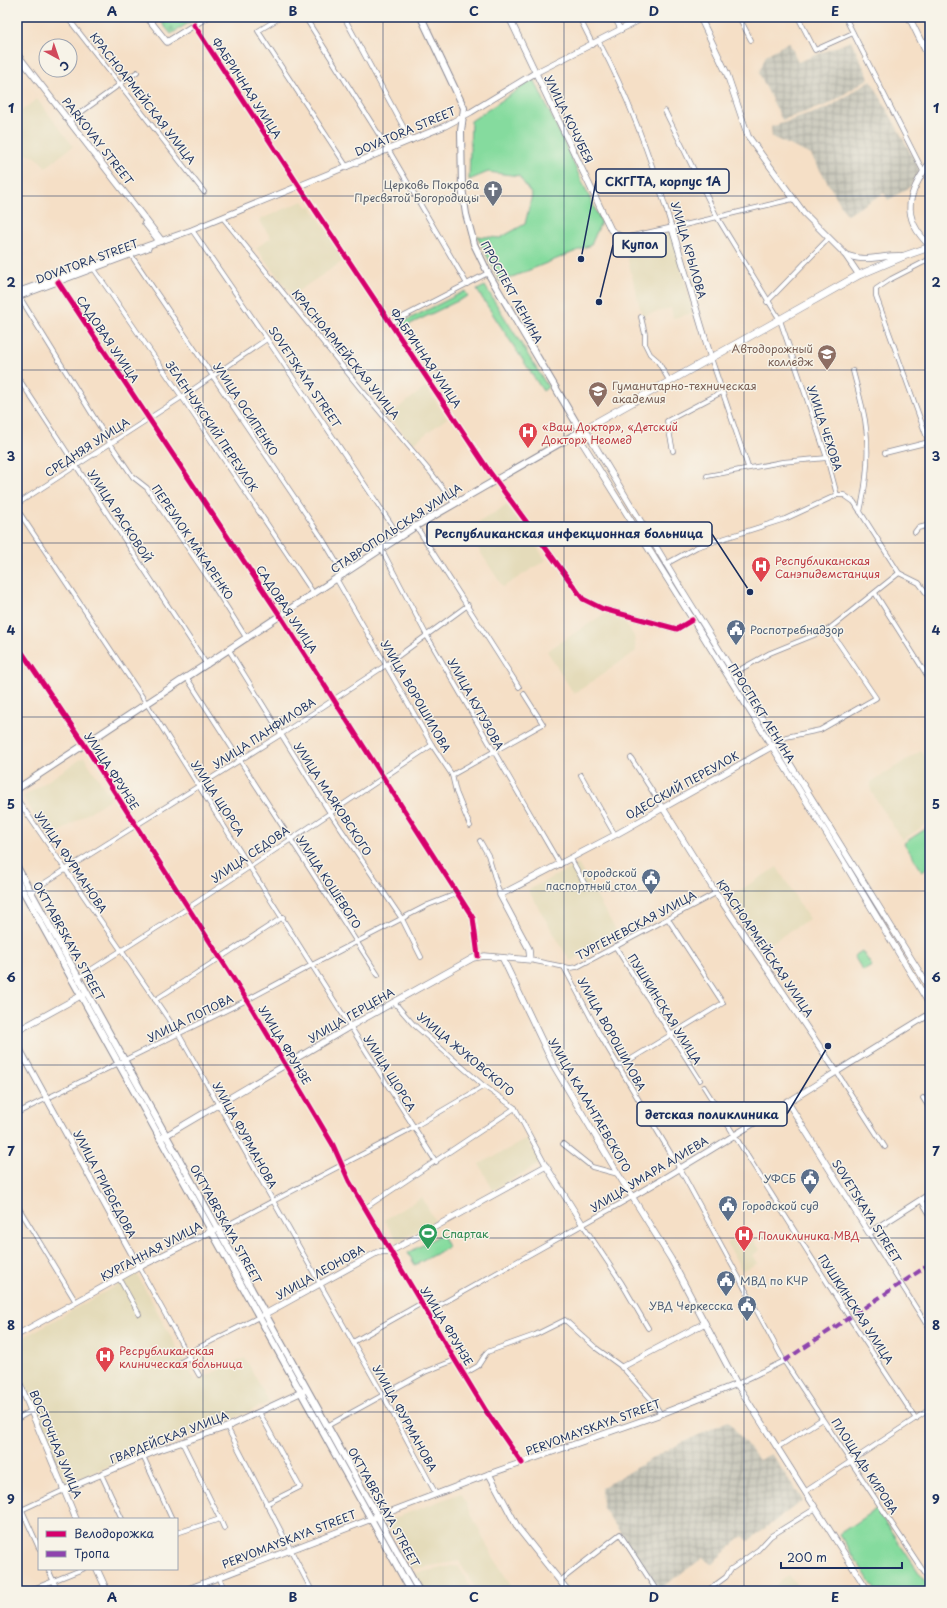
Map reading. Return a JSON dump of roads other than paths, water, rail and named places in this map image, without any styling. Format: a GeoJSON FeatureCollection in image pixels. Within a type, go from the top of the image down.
{"type":"FeatureCollection","features":[{"type":"Feature","properties":{"kind":"highway","name":"СТАВРОПОЛЬСКАЯ УЛИЦА"},"geometry":{"type":"LineString","coordinates":[[581,431],[860,275],[930,246]]}},
{"type":"Feature","properties":{"kind":"main road","name":"ПРОСПЕКТ ЛЕНИНА"},"geometry":{"type":"LineString","coordinates":[[421,17],[464,108],[461,144],[465,207],[474,244],[488,273],[581,431]]}},
{"type":"Feature","properties":{"kind":"main road","name":"СТАВРОПОЛЬСКАЯ УЛИЦА"},"geometry":{"type":"LineString","coordinates":[[17,789],[281,617],[416,526],[495,479],[581,431]]}},
{"type":"Feature","properties":{"kind":"main road","name":"OKTYABRSKAYA STREET"},"geometry":{"type":"LineString","coordinates":[[17,867],[28,893],[83,994],[163,1137],[218,1230],[419,1591]]}},
{"type":"Feature","properties":{"kind":"main road","name":"OKTYABRSKAYA STREET"},"geometry":{"type":"LineString","coordinates":[[17,880],[28,893],[78,978],[83,994]]}},
{"type":"Feature","properties":{"kind":"main road","name":"OKTYABRSKAYA STREET"},"geometry":{"type":"LineString","coordinates":[[163,1137],[258,1318],[411,1591]]}},
{"type":"Feature","properties":{"kind":"street","name":"КРАСНОАРМЕЙСКАЯ УЛИЦА"},"geometry":{"type":"LineString","coordinates":[[67,17],[204,192]]}},
{"type":"Feature","properties":{"kind":"street"},"geometry":{"type":"LineString","coordinates":[[147,17],[167,42],[207,17]]}},
{"type":"Feature","properties":{"kind":"street"},"geometry":{"type":"LineString","coordinates":[[281,17],[258,32],[347,167]]}},
{"type":"Feature","properties":{"kind":"street"},"geometry":{"type":"LineString","coordinates":[[305,17],[388,150],[467,284]]}},
{"type":"Feature","properties":{"kind":"street"},"geometry":{"type":"LineString","coordinates":[[344,17],[411,141]]}},
{"type":"Feature","properties":{"kind":"street","name":"УЛИЦА КОЧУБЕЯ"},"geometry":{"type":"LineString","coordinates":[[509,17],[611,230],[620,237],[627,238],[672,228]]}},
{"type":"Feature","properties":{"kind":"street"},"geometry":{"type":"LineString","coordinates":[[579,17],[593,45]]}},
{"type":"Feature","properties":{"kind":"street"},"geometry":{"type":"LineString","coordinates":[[614,17],[621,30]]}},
{"type":"Feature","properties":{"kind":"street","name":"DOVATORA STREET"},"geometry":{"type":"LineString","coordinates":[[18,295],[223,218],[411,141],[464,117],[535,73],[599,42],[645,17]]}},
{"type":"Feature","properties":{"kind":"street"},"geometry":{"type":"LineString","coordinates":[[700,17],[727,74],[748,136],[810,220],[844,254],[860,275]]}},
{"type":"Feature","properties":{"kind":"street"},"geometry":{"type":"LineString","coordinates":[[739,17],[751,40]]}},
{"type":"Feature","properties":{"kind":"street"},"geometry":{"type":"LineString","coordinates":[[798,17],[815,50],[853,33]]}},
{"type":"Feature","properties":{"kind":"street"},"geometry":{"type":"LineString","coordinates":[[845,17],[924,171]]}},
{"type":"Feature","properties":{"kind":"street"},"geometry":{"type":"LineString","coordinates":[[909,17],[920,43],[930,60]]}},
{"type":"Feature","properties":{"kind":"street","name":"ФАБРИЧНАЯ УЛИЦА"},"geometry":{"type":"LineString","coordinates":[[194,25],[299,186],[495,479],[583,599],[604,609],[677,629],[692,620]]}},
{"type":"Feature","properties":{"kind":"street"},"geometry":{"type":"LineString","coordinates":[[920,43],[930,40]]}},
{"type":"Feature","properties":{"kind":"street","name":"УЛИЦА КРЫЛОВА"},"geometry":{"type":"LineString","coordinates":[[599,42],[638,126],[657,176],[711,358],[748,467]]}},
{"type":"Feature","properties":{"kind":"street","name":"PARKOVAY STREET"},"geometry":{"type":"LineString","coordinates":[[17,54],[161,241]]}},
{"type":"Feature","properties":{"kind":"street"},"geometry":{"type":"LineString","coordinates":[[69,122],[137,72]]}},
{"type":"Feature","properties":{"kind":"street","name":"УЛИЦА ЧЕХОВА"},"geometry":{"type":"LineString","coordinates":[[665,111],[718,217],[767,302],[780,320],[827,458],[837,495]]}},
{"type":"Feature","properties":{"kind":"street"},"geometry":{"type":"LineString","coordinates":[[930,162],[912,192],[909,213],[915,228],[930,246]]}},
{"type":"Feature","properties":{"kind":"street"},"geometry":{"type":"LineString","coordinates":[[672,228],[793,198]]}},
{"type":"Feature","properties":{"kind":"street","name":"КРАСНОАРМЕЙСКАЯ УЛИЦА"},"geometry":{"type":"LineString","coordinates":[[223,218],[454,503]]}},
{"type":"Feature","properties":{"kind":"street"},"geometry":{"type":"LineString","coordinates":[[144,223],[161,241]]}},
{"type":"Feature","properties":{"kind":"street","name":"SOVETSKAYA STREET"},"geometry":{"type":"LineString","coordinates":[[192,230],[400,537]]}},
{"type":"Feature","properties":{"kind":"street"},"geometry":{"type":"LineString","coordinates":[[767,302],[829,238]]}},
{"type":"Feature","properties":{"kind":"street","name":"DOVATORA STREET"},"geometry":{"type":"LineString","coordinates":[[18,295],[94,269],[131,255],[161,241]]}},
{"type":"Feature","properties":{"kind":"street"},"geometry":{"type":"LineString","coordinates":[[844,254],[859,259],[890,255],[904,256]]}},
{"type":"Feature","properties":{"kind":"street","name":"УЛИЦА ОСИПЕНКО"},"geometry":{"type":"LineString","coordinates":[[131,255],[322,538],[344,575]]}},
{"type":"Feature","properties":{"kind":"street"},"geometry":{"type":"LineString","coordinates":[[885,453],[929,444],[876,296],[876,289],[891,279],[930,259]]}},
{"type":"Feature","properties":{"kind":"street","name":"ЗЕЛЕНЧУКСКИЙ ПЕРЕУЛОК"},"geometry":{"type":"LineString","coordinates":[[94,269],[314,594]]}},
{"type":"Feature","properties":{"kind":"street"},"geometry":{"type":"LineString","coordinates":[[391,323],[488,273]]}},
{"type":"Feature","properties":{"kind":"street","name":"САДОВАЯ УЛИЦА"},"geometry":{"type":"LineString","coordinates":[[58,282],[281,617],[472,918],[478,956]]}},
{"type":"Feature","properties":{"kind":"street","name":"ПЕРЕУЛОК МАКАРЕНКО"},"geometry":{"type":"LineString","coordinates":[[18,295],[110,443],[133,477],[147,488],[209,579],[247,639]]}},
{"type":"Feature","properties":{"kind":"street"},"geometry":{"type":"LineString","coordinates":[[641,317],[646,334],[646,344],[650,354],[657,360],[670,382]]}},
{"type":"Feature","properties":{"kind":"street","name":"СРЕДНЯЯ УЛИЦА"},"geometry":{"type":"LineString","coordinates":[[17,504],[182,397],[267,339]]}},
{"type":"Feature","properties":{"kind":"street"},"geometry":{"type":"LineString","coordinates":[[853,371],[865,420],[867,461],[866,484],[860,512]]}},
{"type":"Feature","properties":{"kind":"street","name":"УЛИЦА РАСКОВОЙ"},"geometry":{"type":"LineString","coordinates":[[17,376],[207,665]]}},
{"type":"Feature","properties":{"kind":"street"},"geometry":{"type":"LineString","coordinates":[[673,451],[667,421],[722,392]]}},
{"type":"Feature","properties":{"kind":"street","name":"ПРОСПЕКТ ЛЕНИНА"},"geometry":{"type":"LineString","coordinates":[[930,989],[666,564],[588,434],[581,431],[580,439],[828,836],[930,1005]]}},
{"type":"Feature","properties":{"kind":"street"},"geometry":{"type":"LineString","coordinates":[[707,476],[748,467],[827,458]]}},
{"type":"Feature","properties":{"kind":"street"},"geometry":{"type":"LineString","coordinates":[[666,564],[697,547],[785,519],[837,495],[844,495],[860,512],[899,572],[919,583],[930,598]]}},
{"type":"Feature","properties":{"kind":"street","name":"УЛИЦА ЩОРСА"},"geometry":{"type":"LineString","coordinates":[[17,509],[147,704],[283,917],[436,1162]]}},
{"type":"Feature","properties":{"kind":"street"},"geometry":{"type":"LineString","coordinates":[[915,532],[918,528],[930,524]]}},
{"type":"Feature","properties":{"kind":"street"},"geometry":{"type":"LineString","coordinates":[[416,526],[520,687]]}},
{"type":"Feature","properties":{"kind":"street","name":"УЛИЦА КУТУЗОВА"},"geometry":{"type":"LineString","coordinates":[[382,550],[427,636],[560,865]]}},
{"type":"Feature","properties":{"kind":"street"},"geometry":{"type":"LineString","coordinates":[[734,673],[770,653],[829,630],[899,572]]}},
{"type":"Feature","properties":{"kind":"street","name":"УЛИЦА ВОРОШИЛОВА"},"geometry":{"type":"LineString","coordinates":[[337,580],[432,745],[452,775],[456,792],[470,826]]}},
{"type":"Feature","properties":{"kind":"street"},"geometry":{"type":"LineString","coordinates":[[875,593],[896,629],[930,680]]}},
{"type":"Feature","properties":{"kind":"street","name":"УЛИЦА ПАНФИЛОВА"},"geometry":{"type":"LineString","coordinates":[[28,893],[239,759],[280,735],[386,665],[468,605]]}},
{"type":"Feature","properties":{"kind":"street","name":"ОДЕССКИЙ ПЕРЕУЛОК"},"geometry":{"type":"LineString","coordinates":[[500,895],[615,835],[771,747],[786,737],[820,730],[876,698],[829,630]]}},
{"type":"Feature","properties":{"kind":"street","name":"УЛИЦА ФРУНЗЕ"},"geometry":{"type":"LineString","coordinates":[[17,645],[84,744],[247,1000],[333,1145],[341,1164],[365,1208],[426,1312],[486,1411],[522,1463]]}},
{"type":"Feature","properties":{"kind":"street","name":"УЛИЦА МАЯКОВСКОГО"},"geometry":{"type":"LineString","coordinates":[[229,650],[280,735],[330,813],[402,918],[421,957]]}},
{"type":"Feature","properties":{"kind":"street","name":"УЛИЦА КОШЕВОГО"},"geometry":{"type":"LineString","coordinates":[[187,678],[378,975]]}},
{"type":"Feature","properties":{"kind":"street"},"geometry":{"type":"LineString","coordinates":[[452,775],[494,753],[543,724],[524,694]]}},
{"type":"Feature","properties":{"kind":"street","name":"УЛИЦА СЕДОВА"},"geometry":{"type":"LineString","coordinates":[[78,978],[188,908],[250,865],[432,745]]}},
{"type":"Feature","properties":{"kind":"street","name":"КРАСНОАРМЕЙСКАЯ УЛИЦА"},"geometry":{"type":"LineString","coordinates":[[631,758],[716,893],[885,1146]]}},
{"type":"Feature","properties":{"kind":"street"},"geometry":{"type":"LineString","coordinates":[[581,775],[615,835]]}},
{"type":"Feature","properties":{"kind":"street","name":"УЛИЦА ФУРМАНОВА"},"geometry":{"type":"LineString","coordinates":[[17,799],[178,1033],[383,1395],[436,1494]]}},
{"type":"Feature","properties":{"kind":"street"},"geometry":{"type":"LineString","coordinates":[[480,841],[488,855],[500,895],[529,949],[530,960]]}},
{"type":"Feature","properties":{"kind":"street"},"geometry":{"type":"LineString","coordinates":[[570,859],[586,886]]}},
{"type":"Feature","properties":{"kind":"street","name":"ТУРГЕНЕВСКАЯ УЛИЦА"},"geometry":{"type":"LineString","coordinates":[[564,967],[577,967],[716,893]]}},
{"type":"Feature","properties":{"kind":"street","name":"УЛИЦА ПОПОВА"},"geometry":{"type":"LineString","coordinates":[[17,1113],[247,1000],[312,964],[402,918],[456,894]]}},
{"type":"Feature","properties":{"kind":"street"},"geometry":{"type":"LineString","coordinates":[[155,1000],[283,917]]}},
{"type":"Feature","properties":{"kind":"street"},"geometry":{"type":"LineString","coordinates":[[618,1067],[723,1003],[668,919]]}},
{"type":"Feature","properties":{"kind":"street","name":"ПУШКИНСКАЯ УЛИЦА"},"geometry":{"type":"LineString","coordinates":[[615,946],[700,1080]]}},
{"type":"Feature","properties":{"kind":"street"},"geometry":{"type":"LineString","coordinates":[[478,956],[530,960],[564,967]]}},
{"type":"Feature","properties":{"kind":"street","name":"УЛИЦА ГЕРЦЕНА"},"geometry":{"type":"LineString","coordinates":[[163,1137],[218,1106],[351,1026],[478,956]]}},
{"type":"Feature","properties":{"kind":"street","name":"УЛИЦА КАЛАНТАЕВСКОГО"},"geometry":{"type":"LineString","coordinates":[[503,959],[554,1066],[618,1174],[671,1259],[737,1384]]}},
{"type":"Feature","properties":{"kind":"street","name":"УЛИЦА ВОРОШИЛОВА"},"geometry":{"type":"LineString","coordinates":[[564,967],[618,1067],[680,1169],[784,1361]]}},
{"type":"Feature","properties":{"kind":"street"},"geometry":{"type":"LineString","coordinates":[[17,1031],[83,994]]}},
{"type":"Feature","properties":{"kind":"street","name":"УЛИЦА ЖУКОВСКОГО"},"geometry":{"type":"LineString","coordinates":[[394,1002],[413,1024],[484,1086],[515,1108],[546,1166],[621,1282],[648,1328]]}},
{"type":"Feature","properties":{"kind":"street","name":"УЛИЦА УМАРА АЛИЕВА"},"geometry":{"type":"LineString","coordinates":[[426,1312],[544,1247],[680,1169],[787,1101],[930,1014]]}},
{"type":"Feature","properties":{"kind":"street","name":"УЛИЦА ГРИБОЕДОВА"},"geometry":{"type":"LineString","coordinates":[[17,1044],[199,1375]]}},
{"type":"Feature","properties":{"kind":"street","name":"КУРГАННАЯ УЛИЦА"},"geometry":{"type":"LineString","coordinates":[[17,1335],[139,1267],[211,1230],[218,1230],[273,1202],[341,1164],[414,1127],[484,1086]]}},
{"type":"Feature","properties":{"kind":"street","name":"ПУШКИНСКАЯ УЛИЦА"},"geometry":{"type":"LineString","coordinates":[[704,1087],[847,1314],[916,1419]]}},
{"type":"Feature","properties":{"kind":"street"},"geometry":{"type":"LineString","coordinates":[[923,1098],[930,1109]]}},
{"type":"Feature","properties":{"kind":"street","name":"SOVETSKAYA STREET"},"geometry":{"type":"LineString","coordinates":[[787,1101],[930,1330]]}},
{"type":"Feature","properties":{"kind":"street"},"geometry":{"type":"LineString","coordinates":[[365,1208],[515,1108]]}},
{"type":"Feature","properties":{"kind":"street"},"geometry":{"type":"LineString","coordinates":[[563,1144],[592,1167],[618,1174]]}},
{"type":"Feature","properties":{"kind":"street","name":"УЛИЦА ЛЕОНОВА"},"geometry":{"type":"LineString","coordinates":[[179,1363],[189,1355],[378,1252],[391,1251],[546,1166]]}},
{"type":"Feature","properties":{"kind":"street"},"geometry":{"type":"LineString","coordinates":[[869,1233],[930,1194]]}},
{"type":"Feature","properties":{"kind":"street"},"geometry":{"type":"LineString","coordinates":[[921,1200],[930,1215]]}},
{"type":"Feature","properties":{"kind":"street"},"geometry":{"type":"LineString","coordinates":[[17,1205],[76,1302]]}},
{"type":"Feature","properties":{"kind":"street"},"geometry":{"type":"LineString","coordinates":[[119,1278],[139,1314]]}},
{"type":"Feature","properties":{"kind":"street"},"geometry":{"type":"LineString","coordinates":[[353,1342],[422,1303]]}},
{"type":"Feature","properties":{"kind":"street"},"geometry":{"type":"LineString","coordinates":[[464,1374],[478,1366],[487,1352],[535,1335],[565,1320],[596,1348],[622,1367],[651,1399],[660,1414]]}},
{"type":"Feature","properties":{"kind":"street"},"geometry":{"type":"LineString","coordinates":[[622,1367],[705,1323]]}},
{"type":"Feature","properties":{"kind":"street"},"geometry":{"type":"LineString","coordinates":[[327,1426],[425,1372],[455,1360]]}},
{"type":"Feature","properties":{"kind":"street","name":"PERVOMAYSKAYA STREET"},"geometry":{"type":"LineString","coordinates":[[183,1591],[489,1474],[692,1402],[737,1384],[784,1361]]}},
{"type":"Feature","properties":{"kind":"street","name":"ПЛОЩАДЬ КИРОВА"},"geometry":{"type":"LineString","coordinates":[[784,1361],[930,1582]]}},
{"type":"Feature","properties":{"kind":"street","name":"ВОСТОЧНАЯ УЛИЦА"},"geometry":{"type":"LineString","coordinates":[[17,1376],[76,1518]]}},
{"type":"Feature","properties":{"kind":"street"},"geometry":{"type":"LineString","coordinates":[[737,1384],[868,1591]]}},
{"type":"Feature","properties":{"kind":"street","name":"ГВАРДЕЙСКАЯ УЛИЦА"},"geometry":{"type":"LineString","coordinates":[[17,1512],[143,1456],[227,1427],[306,1390]]}},
{"type":"Feature","properties":{"kind":"street"},"geometry":{"type":"LineString","coordinates":[[806,1491],[930,1409]]}},
{"type":"Feature","properties":{"kind":"street"},"geometry":{"type":"LineString","coordinates":[[17,1419],[31,1411]]}},
{"type":"Feature","properties":{"kind":"street"},"geometry":{"type":"LineString","coordinates":[[259,1412],[300,1487],[266,1504]]}},
{"type":"Feature","properties":{"kind":"street"},"geometry":{"type":"LineString","coordinates":[[778,1447],[822,1419]]}},
{"type":"Feature","properties":{"kind":"street"},"geometry":{"type":"LineString","coordinates":[[227,1427],[312,1591]]}},
{"type":"Feature","properties":{"kind":"street"},"geometry":{"type":"LineString","coordinates":[[182,1442],[224,1528]]}},
{"type":"Feature","properties":{"kind":"street"},"geometry":{"type":"LineString","coordinates":[[143,1456],[172,1518]]}},
{"type":"Feature","properties":{"kind":"street"},"geometry":{"type":"LineString","coordinates":[[101,1474],[122,1518]]}},
{"type":"Feature","properties":{"kind":"street"},"geometry":{"type":"LineString","coordinates":[[489,1474],[518,1528],[568,1591]]}},
{"type":"Feature","properties":{"kind":"street"},"geometry":{"type":"LineString","coordinates":[[17,1499],[38,1546]]}},
{"type":"Feature","properties":{"kind":"street"},"geometry":{"type":"LineString","coordinates":[[707,1591],[726,1577],[730,1570],[758,1550],[771,1536],[816,1508]]}},
{"type":"Feature","properties":{"kind":"street"},"geometry":{"type":"LineString","coordinates":[[178,1532],[220,1519]]}},
{"type":"Feature","properties":{"kind":"street"},"geometry":{"type":"LineString","coordinates":[[560,1581],[620,1534],[657,1591]]}},
{"type":"Feature","properties":{"kind":"street"},"geometry":{"type":"LineString","coordinates":[[48,1570],[58,1591]]}},
{"type":"Feature","properties":{"kind":"street"},"geometry":{"type":"LineString","coordinates":[[28,1591],[80,1570]]}},
{"type":"Feature","properties":{"kind":"street"},"geometry":{"type":"LineString","coordinates":[[97,1570],[107,1591]]}},
{"type":"Feature","properties":{"kind":"street"},"geometry":{"type":"LineString","coordinates":[[219,1577],[225,1591]]}},
{"type":"Feature","properties":{"kind":"place","name":"Церковь Покрова Пресвятой Богородицы"},"geometry":{"type":"Point","coordinates":[493,207]}},
{"type":"Feature","properties":{"kind":"place","name":"СКГГТА, корпус 1А"},"geometry":{"type":"Point","coordinates":[581,259]}},
{"type":"Feature","properties":{"kind":"place","name":"Купол"},"geometry":{"type":"Point","coordinates":[599,302]}},
{"type":"Feature","properties":{"kind":"place","name":"Автодорожный колледж"},"geometry":{"type":"Point","coordinates":[827,371]}},
{"type":"Feature","properties":{"kind":"place","name":"Гуманитарно-техническая академия"},"geometry":{"type":"Point","coordinates":[598,408]}},
{"type":"Feature","properties":{"kind":"place","name":"«Ваш Доктор», «Детский Доктор» Неомед"},"geometry":{"type":"Point","coordinates":[528,449]}},
{"type":"Feature","properties":{"kind":"place","name":"Республиканская Санэпидемстанция"},"geometry":{"type":"Point","coordinates":[761,583]}},
{"type":"Feature","properties":{"kind":"place","name":"Республиканская инфекционная больница"},"geometry":{"type":"Point","coordinates":[750,592]}},
{"type":"Feature","properties":{"kind":"place","name":"Роспотребнадзор"},"geometry":{"type":"Point","coordinates":[736,646]}},
{"type":"Feature","properties":{"kind":"place","name":"городской паспортный стол"},"geometry":{"type":"Point","coordinates":[651,895]}},
{"type":"Feature","properties":{"kind":"place","name":"детская поликлиника"},"geometry":{"type":"Point","coordinates":[828,1046]}},
{"type":"Feature","properties":{"kind":"place","name":"УФСБ"},"geometry":{"type":"Point","coordinates":[810,1195]}},
{"type":"Feature","properties":{"kind":"place","name":"Городской суд"},"geometry":{"type":"Point","coordinates":[728,1222]}},
{"type":"Feature","properties":{"kind":"place","name":"Спартак"},"geometry":{"type":"Point","coordinates":[428,1250]}},
{"type":"Feature","properties":{"kind":"place","name":"Поликлиника МВД"},"geometry":{"type":"Point","coordinates":[744,1252]}},
{"type":"Feature","properties":{"kind":"place","name":"МВД по КЧР"},"geometry":{"type":"Point","coordinates":[726,1297]}},
{"type":"Feature","properties":{"kind":"place","name":"УВД Черкесска"},"geometry":{"type":"Point","coordinates":[747,1322]}},
{"type":"Feature","properties":{"kind":"place","name":"Ресрубликанская клиническая больница"},"geometry":{"type":"Point","coordinates":[105,1373]}}]}
